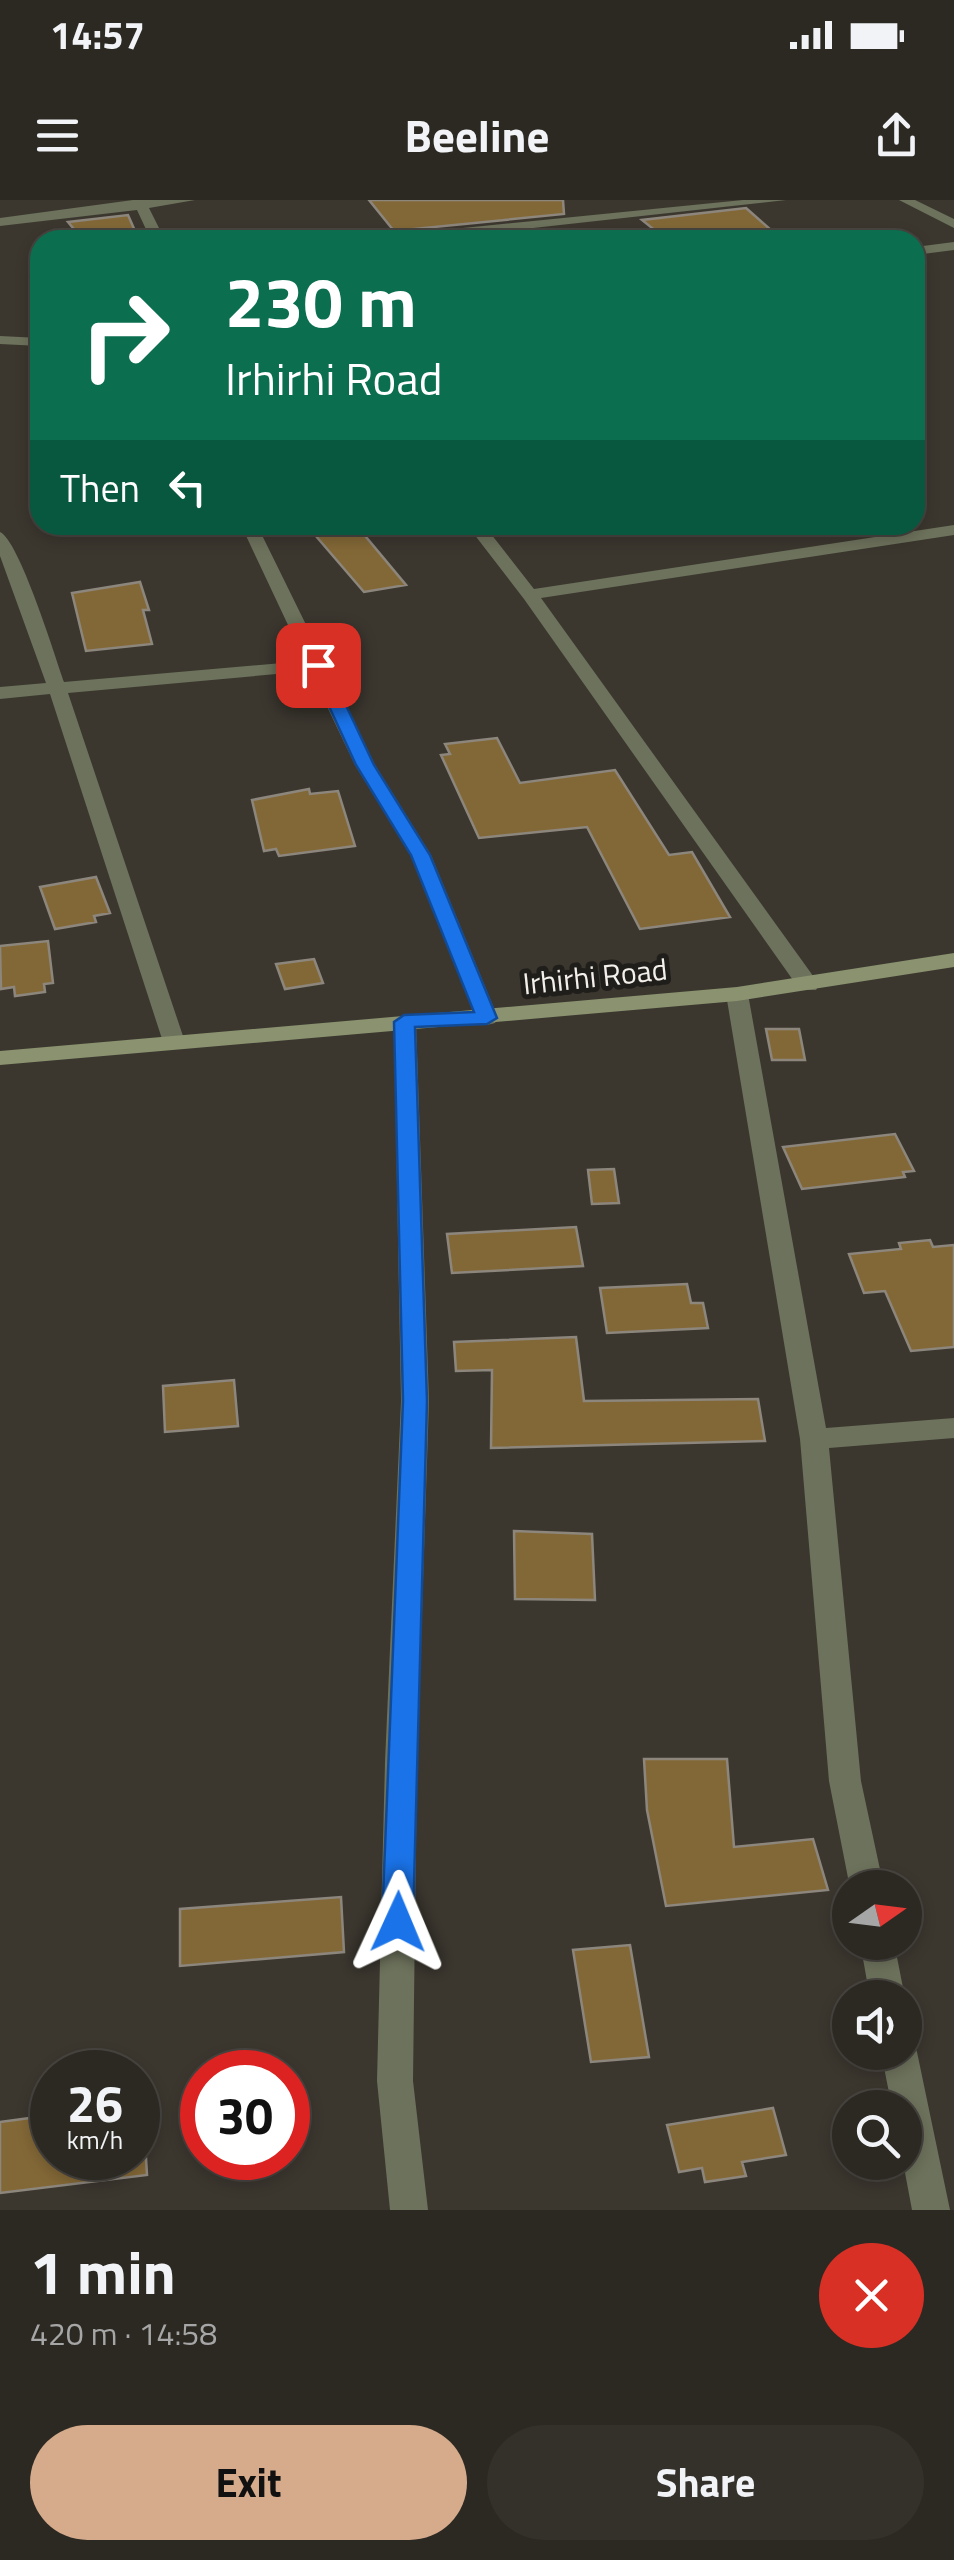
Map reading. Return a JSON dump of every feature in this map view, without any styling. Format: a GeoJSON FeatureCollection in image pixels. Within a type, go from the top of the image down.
{"type":"FeatureCollection","features":[{"type":"Feature","properties":{"kind":"street"},"geometry":{"type":"LineString","coordinates":[[0,222],[142,202],[188,200]]}},
{"type":"Feature","properties":{"kind":"street"},"geometry":{"type":"LineString","coordinates":[[483,230],[780,200]]}},
{"type":"Feature","properties":{"kind":"street"},"geometry":{"type":"LineString","coordinates":[[905,200],[954,224]]}},
{"type":"Feature","properties":{"kind":"street"},"geometry":{"type":"LineString","coordinates":[[142,202],[154,230]]}},
{"type":"Feature","properties":{"kind":"street"},"geometry":{"type":"LineString","coordinates":[[925,250],[954,246]]}},
{"type":"Feature","properties":{"kind":"street"},"geometry":{"type":"LineString","coordinates":[[0,340],[30,342]]}},
{"type":"Feature","properties":{"kind":"street"},"geometry":{"type":"LineString","coordinates":[[925,534],[954,530]]}},
{"type":"Feature","properties":{"kind":"street"},"geometry":{"type":"LineString","coordinates":[[254,535],[365,765],[421,855],[487,1018]]}},
{"type":"Feature","properties":{"kind":"street"},"geometry":{"type":"LineString","coordinates":[[483,535],[530,595],[808,985]]}},
{"type":"Feature","properties":{"kind":"street"},"geometry":{"type":"LineString","coordinates":[[530,595],[921,535]]}},
{"type":"Feature","properties":{"kind":"street"},"geometry":{"type":"LineString","coordinates":[[0,537],[30,602],[117,850],[174,1042]]}},
{"type":"Feature","properties":{"kind":"street"},"geometry":{"type":"LineString","coordinates":[[0,693],[318,665]]}},
{"type":"Feature","properties":{"kind":"street","name":"Irhirhi Road"},"geometry":{"type":"LineString","coordinates":[[0,1058],[737,994],[954,960]]}},
{"type":"Feature","properties":{"kind":"street"},"geometry":{"type":"LineString","coordinates":[[737,994],[814,1439],[845,1781],[862,1870]]}},
{"type":"Feature","properties":{"kind":"street"},"geometry":{"type":"LineString","coordinates":[[404,1022],[415,1401],[401,1762],[395,2081],[409,2210]]}},
{"type":"Feature","properties":{"kind":"street"},"geometry":{"type":"LineString","coordinates":[[814,1439],[954,1428]]}},
{"type":"Feature","properties":{"kind":"street"},"geometry":{"type":"LineString","coordinates":[[904,2070],[931,2210]]}},
{"type":"Feature","properties":{"kind":"building"},"geometry":{"type":"Polygon","coordinates":[[[369,200],[563,200],[564,214],[393,230],[369,200]]]}},
{"type":"Feature","properties":{"kind":"building"},"geometry":{"type":"Polygon","coordinates":[[[746,208],[771,230],[654,230],[642,220],[746,208]]]}},
{"type":"Feature","properties":{"kind":"building"},"geometry":{"type":"Polygon","coordinates":[[[128,215],[135,230],[75,230],[68,222],[128,215]]]}},
{"type":"Feature","properties":{"kind":"building"},"geometry":{"type":"Polygon","coordinates":[[[315,535],[364,535],[406,585],[364,592],[315,535]]]}},
{"type":"Feature","properties":{"kind":"building"},"geometry":{"type":"Polygon","coordinates":[[[140,582],[149,610],[143,610],[152,644],[86,651],[72,593],[140,582]]]}},
{"type":"Feature","properties":{"kind":"building"},"geometry":{"type":"Polygon","coordinates":[[[497,738],[520,783],[615,770],[669,855],[692,852],[730,917],[640,929],[587,827],[479,838],[441,755],[450,754],[445,744],[497,738]]]}},
{"type":"Feature","properties":{"kind":"building"},"geometry":{"type":"Polygon","coordinates":[[[309,789],[310,794],[338,791],[355,846],[279,856],[276,849],[264,851],[252,800],[309,789]]]}},
{"type":"Feature","properties":{"kind":"building"},"geometry":{"type":"Polygon","coordinates":[[[96,877],[110,913],[94,916],[96,922],[55,929],[40,887],[96,877]]]}},
{"type":"Feature","properties":{"kind":"building"},"geometry":{"type":"Polygon","coordinates":[[[48,941],[53,983],[44,984],[45,992],[15,996],[14,987],[1,989],[0,946],[48,941]]]}},
{"type":"Feature","properties":{"kind":"building"},"geometry":{"type":"Polygon","coordinates":[[[314,959],[323,983],[285,989],[276,964],[314,959]]]}},
{"type":"Feature","properties":{"kind":"building"},"geometry":{"type":"Polygon","coordinates":[[[766,1029],[799,1029],[805,1060],[772,1060],[766,1029]]]}},
{"type":"Feature","properties":{"kind":"building"},"geometry":{"type":"Polygon","coordinates":[[[895,1134],[914,1171],[903,1172],[905,1177],[802,1189],[783,1147],[895,1134]]]}},
{"type":"Feature","properties":{"kind":"building"},"geometry":{"type":"Polygon","coordinates":[[[614,1169],[619,1203],[592,1204],[588,1170],[614,1169]]]}},
{"type":"Feature","properties":{"kind":"building"},"geometry":{"type":"Polygon","coordinates":[[[576,1227],[583,1266],[452,1273],[447,1234],[576,1227]]]}},
{"type":"Feature","properties":{"kind":"building"},"geometry":{"type":"Polygon","coordinates":[[[930,1240],[933,1247],[954,1245],[954,1347],[911,1351],[885,1291],[864,1293],[849,1254],[901,1249],[899,1243],[930,1240]]]}},
{"type":"Feature","properties":{"kind":"building"},"geometry":{"type":"Polygon","coordinates":[[[687,1284],[691,1303],[703,1303],[708,1328],[607,1333],[600,1288],[687,1284]]]}},
{"type":"Feature","properties":{"kind":"building"},"geometry":{"type":"Polygon","coordinates":[[[576,1337],[584,1401],[758,1399],[765,1441],[491,1448],[492,1370],[456,1371],[454,1342],[576,1337]]]}},
{"type":"Feature","properties":{"kind":"building"},"geometry":{"type":"Polygon","coordinates":[[[234,1380],[238,1426],[165,1432],[163,1386],[234,1380]]]}},
{"type":"Feature","properties":{"kind":"building"},"geometry":{"type":"Polygon","coordinates":[[[514,1531],[592,1534],[595,1600],[515,1599],[514,1531]]]}},
{"type":"Feature","properties":{"kind":"building"},"geometry":{"type":"Polygon","coordinates":[[[644,1759],[727,1759],[734,1847],[813,1839],[828,1890],[666,1906],[647,1810],[644,1759]]]}},
{"type":"Feature","properties":{"kind":"building"},"geometry":{"type":"Polygon","coordinates":[[[341,1897],[344,1952],[180,1966],[180,1909],[341,1897]]]}},
{"type":"Feature","properties":{"kind":"building"},"geometry":{"type":"Polygon","coordinates":[[[630,1945],[649,2057],[591,2062],[573,1950],[630,1945]]]}},
{"type":"Feature","properties":{"kind":"building"},"geometry":{"type":"Polygon","coordinates":[[[773,2108],[786,2155],[742,2162],[746,2176],[705,2182],[702,2168],[679,2172],[667,2125],[773,2108]]]}},
{"type":"Feature","properties":{"kind":"building"},"geometry":{"type":"Polygon","coordinates":[[[30,2118],[30,2180],[106,2180],[0,2193],[0,2122],[30,2118]]]}},
{"type":"Feature","properties":{"kind":"route"},"geometry":{"type":"LineString","coordinates":[[318,665],[365,765],[421,855],[487,1018],[404,1022],[415,1401],[398,1922]]}}]}
